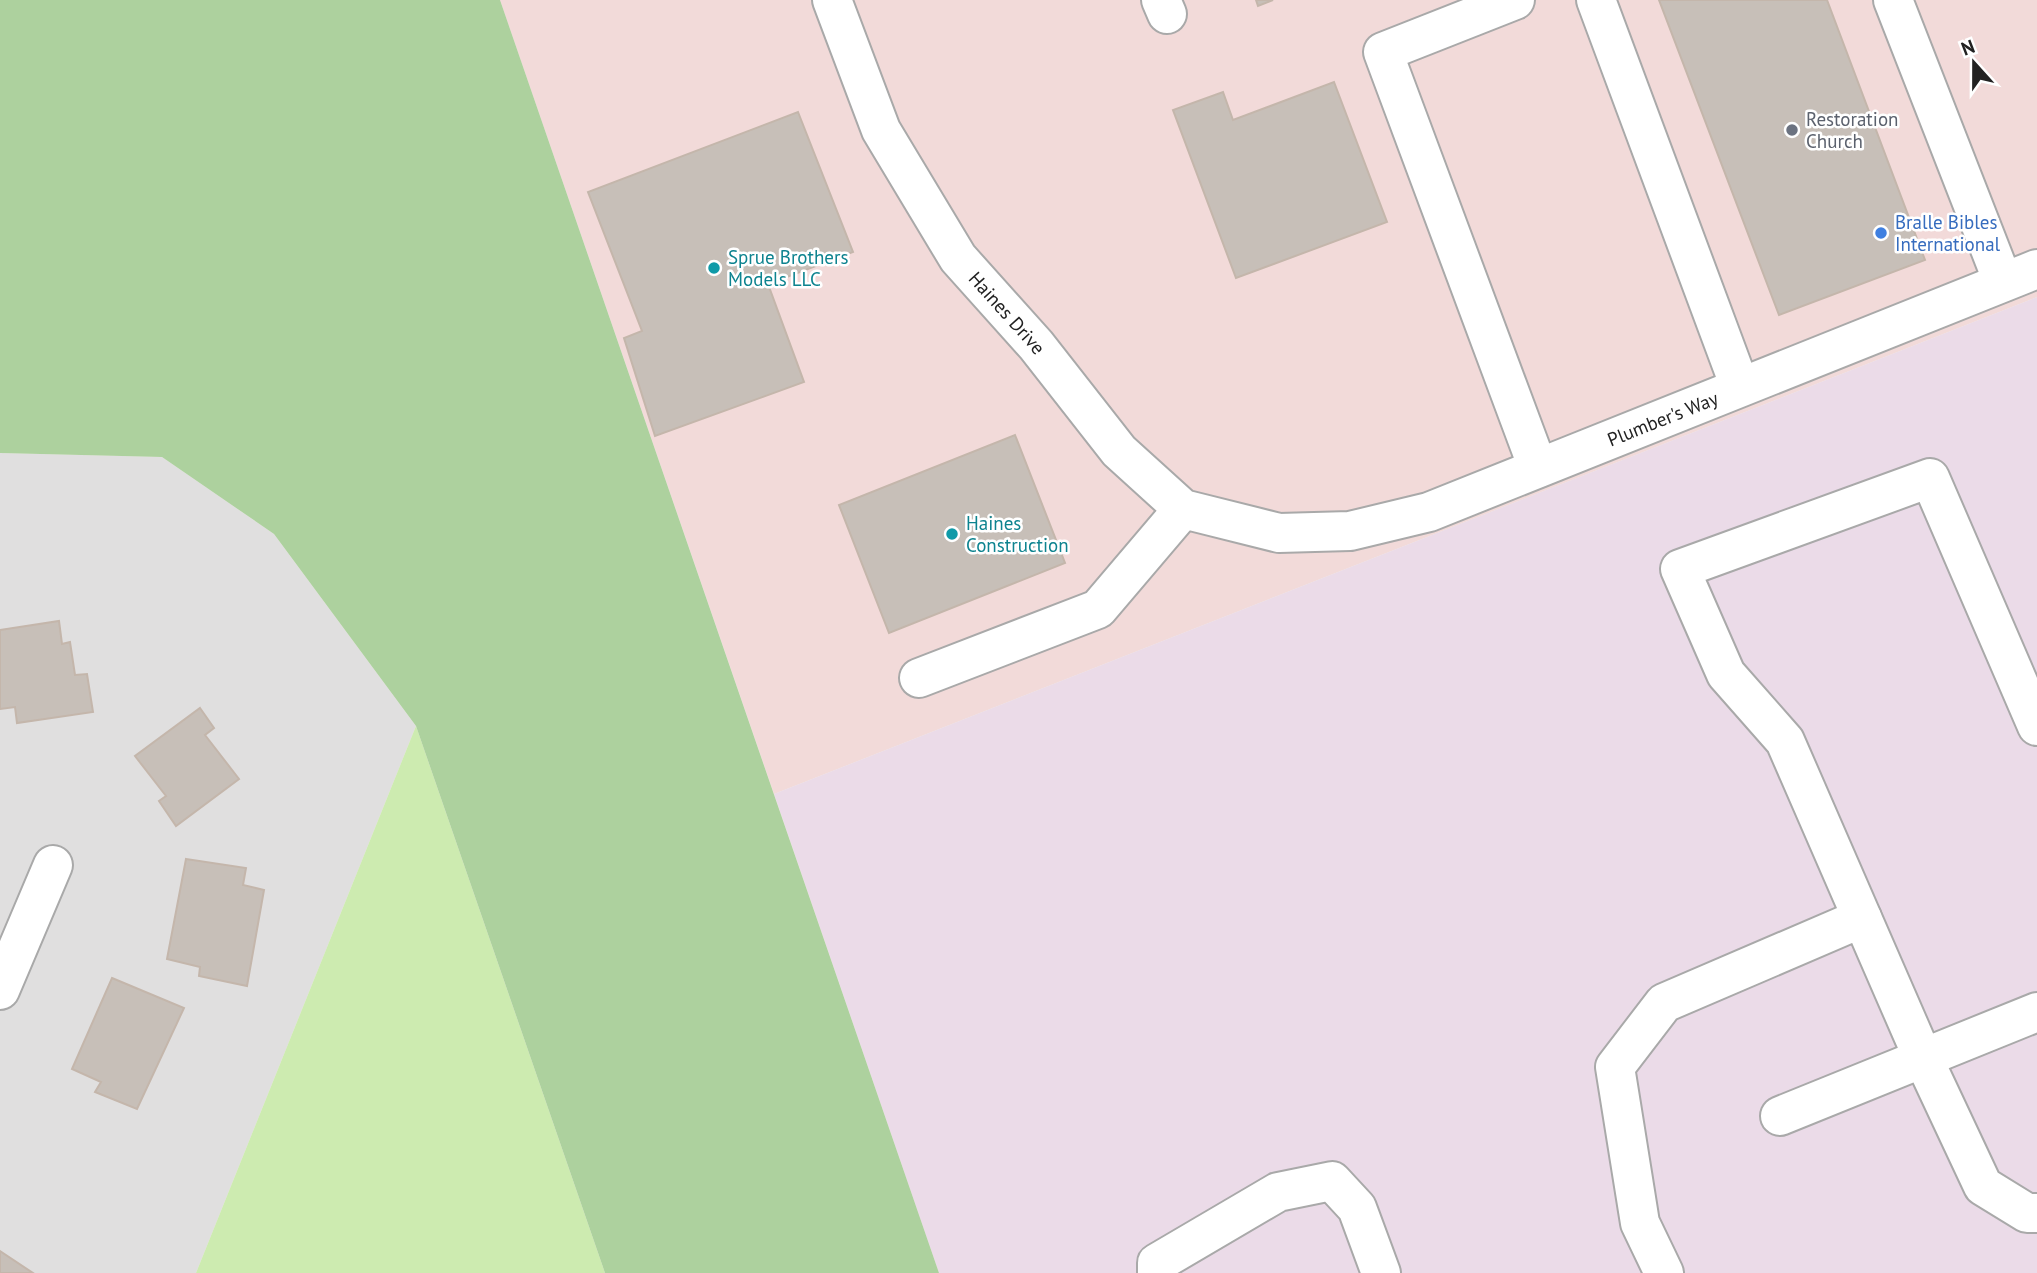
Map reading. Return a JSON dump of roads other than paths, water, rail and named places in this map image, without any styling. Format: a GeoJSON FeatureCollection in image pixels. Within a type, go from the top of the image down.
{"type":"FeatureCollection","features":[{"type":"Feature","properties":{"kind":"street","name":"Haines Drive"},"geometry":{"type":"LineString","coordinates":[[832,0],[881,130],[958,258],[1036,345],[1119,451],[1183,509],[1279,533]]}},
{"type":"Feature","properties":{"kind":"street"},"geometry":{"type":"LineString","coordinates":[[1515,0],[1382,52],[1538,468]]}},
{"type":"Feature","properties":{"kind":"street"},"geometry":{"type":"LineString","coordinates":[[1596,0],[1740,387]]}},
{"type":"Feature","properties":{"kind":"street"},"geometry":{"type":"LineString","coordinates":[[1893,0],[2020,276]]}},
{"type":"Feature","properties":{"kind":"street","name":"Plumber's Way"},"geometry":{"type":"LineString","coordinates":[[1279,533],[1350,531],[1429,512],[2020,276]]}},
{"type":"Feature","properties":{"kind":"street"},"geometry":{"type":"LineString","coordinates":[[2037,726],[1930,478],[1680,569],[1726,674],[1785,741],[1923,1058],[1983,1186],[2027,1213],[2037,1213]]}},
{"type":"Feature","properties":{"kind":"street"},"geometry":{"type":"LineString","coordinates":[[919,678],[1098,609],[1183,509]]}},
{"type":"Feature","properties":{"kind":"street"},"geometry":{"type":"LineString","coordinates":[[0,990],[53,865]]}},
{"type":"Feature","properties":{"kind":"street"},"geometry":{"type":"LineString","coordinates":[[1664,1273],[1640,1223],[1615,1066],[1664,1003],[1862,918]]}},
{"type":"Feature","properties":{"kind":"street"},"geometry":{"type":"LineString","coordinates":[[1780,1116],[2037,1012]]}},
{"type":"Feature","properties":{"kind":"street"},"geometry":{"type":"LineString","coordinates":[[1157,1273],[1157,1263],[1278,1192],[1332,1181],[1357,1208],[1381,1273]]}},
{"type":"Feature","properties":{"kind":"place","name":"Restoration Church"},"geometry":{"type":"Point","coordinates":[1792,130]}},
{"type":"Feature","properties":{"kind":"place","name":"Bralle Bibles International"},"geometry":{"type":"Point","coordinates":[1881,233]}},
{"type":"Feature","properties":{"kind":"place","name":"Sprue Brothers Models LLC"},"geometry":{"type":"Point","coordinates":[714,268]}},
{"type":"Feature","properties":{"kind":"place","name":"Haines Construction"},"geometry":{"type":"Point","coordinates":[952,534]}}]}
